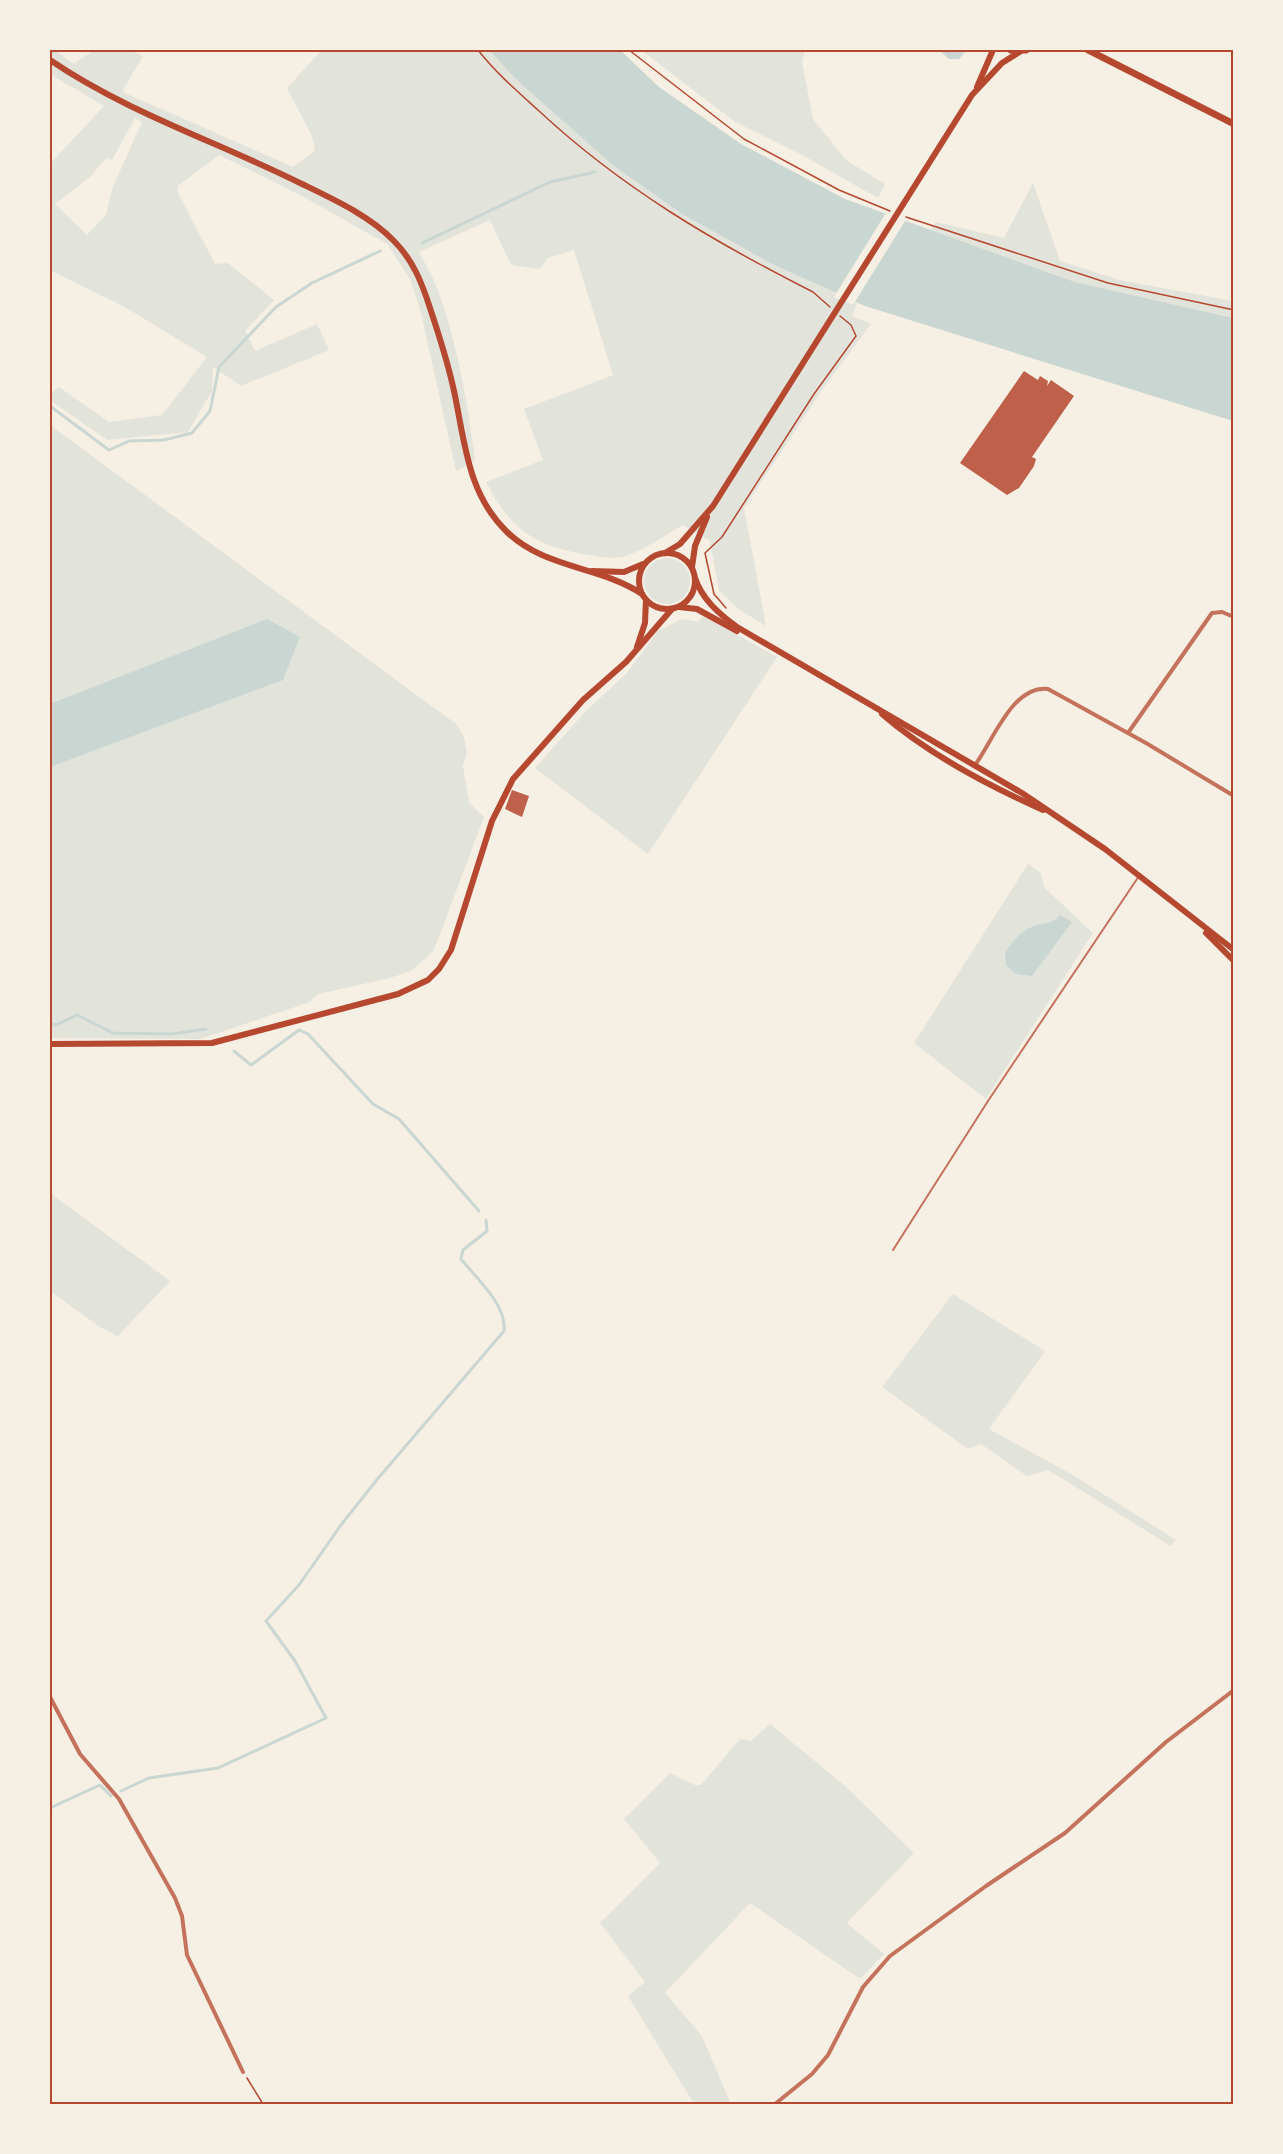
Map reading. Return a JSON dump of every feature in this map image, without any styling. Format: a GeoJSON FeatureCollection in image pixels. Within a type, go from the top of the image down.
{"type":"FeatureCollection","features":[{"type":"Feature","properties":{"kind":"main road"},"geometry":{"type":"LineString","coordinates":[[584,570],[624,572],[665,553],[680,544],[713,506],[972,95],[993,50]]}},
{"type":"Feature","properties":{"kind":"main road"},"geometry":{"type":"LineString","coordinates":[[1011,50],[1024,50]]}},
{"type":"Feature","properties":{"kind":"main road"},"geometry":{"type":"LineString","coordinates":[[972,95],[1002,63],[1024,50]]}},
{"type":"Feature","properties":{"kind":"main road"},"geometry":{"type":"LineString","coordinates":[[1080,50],[1099,56]]}},
{"type":"Feature","properties":{"kind":"main road"},"geometry":{"type":"LineString","coordinates":[[1088,50],[1233,124]]}},
{"type":"Feature","properties":{"kind":"main road"},"geometry":{"type":"LineString","coordinates":[[50,60],[152,118],[315,191],[375,225],[393,239],[414,267],[429,305],[450,376],[469,468],[481,498],[499,524],[525,547],[553,561],[627,586],[656,607],[696,609],[760,641],[975,765],[1105,849],[1233,950]]}},
{"type":"Feature","properties":{"kind":"main road"},"geometry":{"type":"LineString","coordinates":[[713,506],[695,546],[692,567],[695,578],[704,596],[720,614],[760,641]]}},
{"type":"Feature","properties":{"kind":"main road"},"geometry":{"type":"LineString","coordinates":[[665,553],[681,556],[692,567]]}},
{"type":"Feature","properties":{"kind":"main road"},"geometry":{"type":"LineString","coordinates":[[632,655],[645,623],[644,597],[639,576],[646,562]]}},
{"type":"Feature","properties":{"kind":"main road"},"geometry":{"type":"LineString","coordinates":[[50,1044],[212,1042],[398,994],[421,985],[436,974],[455,942],[489,830],[510,785],[584,700],[632,655],[676,608],[691,597],[695,578]]}},
{"type":"Feature","properties":{"kind":"main road"},"geometry":{"type":"LineString","coordinates":[[869,704],[911,737],[1004,792],[1056,817]]}},
{"type":"Feature","properties":{"kind":"main road"},"geometry":{"type":"LineString","coordinates":[[1198,924],[1233,961]]}},
{"type":"Feature","properties":{"kind":"street"},"geometry":{"type":"LineString","coordinates":[[1128,733],[1212,613],[1222,612],[1233,617]]}},
{"type":"Feature","properties":{"kind":"street"},"geometry":{"type":"LineString","coordinates":[[975,765],[1021,696],[1038,687],[1048,689],[1128,733],[1233,796]]}},
{"type":"Feature","properties":{"kind":"street"},"geometry":{"type":"LineString","coordinates":[[774,2104],[812,2074],[828,2055],[863,1987],[890,1956],[986,1886],[1065,1833],[1162,1746],[1233,1690]]}},
{"type":"Feature","properties":{"kind":"street"},"geometry":{"type":"LineString","coordinates":[[50,1697],[80,1754],[119,1799],[175,1898],[182,1916],[187,1955],[243,2072]]}},
{"type":"Feature","properties":{"kind":"lane"},"geometry":{"type":"LineString","coordinates":[[893,1250],[987,1101],[1139,876]]}},
{"type":"Feature","properties":{"kind":"path"},"geometry":{"type":"LineString","coordinates":[[478,50],[540,112],[610,172],[674,217],[813,292]]}},
{"type":"Feature","properties":{"kind":"path"},"geometry":{"type":"LineString","coordinates":[[629,50],[744,139],[851,196],[957,236],[1108,283],[1233,309]]}},
{"type":"Feature","properties":{"kind":"path"},"geometry":{"type":"LineString","coordinates":[[712,590],[705,553],[722,537],[814,394],[856,336]]}},
{"type":"Feature","properties":{"kind":"path"},"geometry":{"type":"LineString","coordinates":[[243,2072],[263,2104]]}},
{"type":"Feature","properties":{"kind":"shaded area"},"geometry":{"type":"Polygon","coordinates":[[[50,50],[55,50],[74,64],[94,50],[131,50],[143,56],[123,90],[125,93],[293,167],[315,151],[312,136],[287,88],[322,50],[489,50],[615,167],[682,214],[772,264],[857,303],[852,316],[871,324],[824,387],[744,508],[766,626],[740,610],[719,591],[710,541],[683,525],[626,556],[603,557],[571,552],[540,541],[516,525],[495,499],[486,482],[543,460],[524,409],[613,375],[574,250],[548,258],[540,269],[511,265],[490,220],[419,252],[435,283],[446,313],[466,397],[475,461],[456,471],[421,313],[410,279],[387,244],[302,196],[219,155],[178,186],[178,193],[215,264],[228,263],[274,300],[245,331],[255,351],[317,324],[329,350],[241,386],[213,367],[212,391],[188,432],[107,440],[50,400],[50,394],[59,387],[109,422],[162,415],[207,357],[123,306],[50,270],[50,164],[104,106],[50,74],[50,50]],[[135,118],[112,160],[106,158],[91,176],[55,204],[87,235],[106,215],[112,189],[142,122],[135,118]]]}},
{"type":"Feature","properties":{"kind":"shaded area"},"geometry":{"type":"Polygon","coordinates":[[[489,50],[620,50],[659,87],[741,144],[845,199],[1075,282],[1233,318],[1233,421],[865,306],[772,264],[682,214],[615,167],[518,81],[489,50]]]}},
{"type":"Feature","properties":{"kind":"shaded area"},"geometry":{"type":"Polygon","coordinates":[[[641,50],[805,50],[802,62],[813,119],[846,160],[885,184],[878,198],[802,155],[735,122],[641,50]]]}},
{"type":"Feature","properties":{"kind":"shaded area"},"geometry":{"type":"Polygon","coordinates":[[[939,50],[967,50],[959,59],[949,59],[939,50]]]}},
{"type":"Feature","properties":{"kind":"shaded area"},"geometry":{"type":"Polygon","coordinates":[[[1033,183],[1060,261],[1120,280],[1233,301],[1233,318],[1075,282],[931,230],[936,222],[1004,238],[1033,183]]]}},
{"type":"Feature","properties":{"kind":"shaded area"},"geometry":{"type":"Polygon","coordinates":[[[50,425],[456,724],[464,737],[467,753],[463,766],[469,803],[484,817],[434,950],[411,971],[318,994],[310,1002],[200,1039],[50,1038],[50,425]]]}},
{"type":"Feature","properties":{"kind":"shaded area"},"geometry":{"type":"Polygon","coordinates":[[[667,558],[683,565],[690,581],[683,597],[667,604],[651,597],[644,581],[651,565],[667,558]]]}},
{"type":"Feature","properties":{"kind":"shaded area"},"geometry":{"type":"Polygon","coordinates":[[[703,616],[777,657],[648,854],[535,768],[586,711],[627,673],[658,631],[682,619],[698,622],[703,616]]]}},
{"type":"Feature","properties":{"kind":"shaded area"},"geometry":{"type":"Polygon","coordinates":[[[267,619],[300,637],[283,680],[50,767],[50,704],[267,619]]]}},
{"type":"Feature","properties":{"kind":"shaded area"},"geometry":{"type":"Polygon","coordinates":[[[1028,864],[1041,873],[1044,887],[1093,933],[986,1099],[914,1043],[1028,864]]]}},
{"type":"Feature","properties":{"kind":"shaded area"},"geometry":{"type":"Polygon","coordinates":[[[1060,915],[1072,922],[1032,976],[1016,974],[1006,965],[1005,953],[1011,944],[1025,931],[1051,922],[1060,915]]]}},
{"type":"Feature","properties":{"kind":"shaded area"},"geometry":{"type":"Polygon","coordinates":[[[50,1193],[170,1281],[118,1336],[100,1327],[50,1291],[50,1193]]]}},
{"type":"Feature","properties":{"kind":"shaded area"},"geometry":{"type":"Polygon","coordinates":[[[953,1294],[1045,1351],[989,1429],[1071,1474],[1176,1540],[1171,1546],[1048,1470],[1027,1476],[981,1444],[968,1449],[882,1387],[953,1294]]]}},
{"type":"Feature","properties":{"kind":"shaded area"},"geometry":{"type":"Polygon","coordinates":[[[770,1724],[844,1785],[914,1853],[847,1923],[884,1954],[860,1979],[750,1903],[665,1993],[702,2036],[731,2104],[694,2104],[628,1996],[645,1982],[600,1923],[660,1863],[624,1819],[670,1773],[695,1785],[701,1785],[740,1739],[751,1741],[770,1724]]]}},
{"type":"Feature","properties":{"kind":"pier"},"geometry":{"type":"Polygon","coordinates":[[[887,211],[907,218],[853,305],[834,297],[887,211]]]}},
{"type":"Feature","properties":{"kind":"building"},"geometry":{"type":"Polygon","coordinates":[[[1024,371],[1038,380],[1040,376],[1048,381],[1047,386],[1051,380],[1074,396],[1032,457],[1036,459],[1034,466],[1019,488],[1007,495],[960,463],[1024,371]]]}},
{"type":"Feature","properties":{"kind":"building"},"geometry":{"type":"Polygon","coordinates":[[[512,790],[529,796],[522,817],[505,809],[512,790]]]}},
{"type":"Feature","properties":{"kind":"waterway"},"geometry":{"type":"LineString","coordinates":[[422,243],[550,182],[595,172]]}},
{"type":"Feature","properties":{"kind":"waterway"},"geometry":{"type":"LineString","coordinates":[[50,406],[109,450],[129,441],[164,440],[192,433],[210,411],[219,367],[276,307],[312,283],[380,251]]}},
{"type":"Feature","properties":{"kind":"waterway"},"geometry":{"type":"LineString","coordinates":[[50,1023],[56,1025],[77,1015],[113,1033],[171,1034],[206,1029]]}},
{"type":"Feature","properties":{"kind":"waterway"},"geometry":{"type":"LineString","coordinates":[[234,1051],[251,1065],[299,1030],[308,1034],[373,1104],[399,1119],[479,1211]]}},
{"type":"Feature","properties":{"kind":"waterway"},"geometry":{"type":"LineString","coordinates":[[121,1791],[149,1778],[218,1768],[326,1718],[295,1661],[266,1621],[299,1585],[341,1525],[375,1482],[504,1331],[504,1321],[496,1302],[461,1259],[463,1250],[487,1231],[486,1220]]}},
{"type":"Feature","properties":{"kind":"waterway"},"geometry":{"type":"LineString","coordinates":[[50,1808],[100,1785],[111,1796]]}}]}
